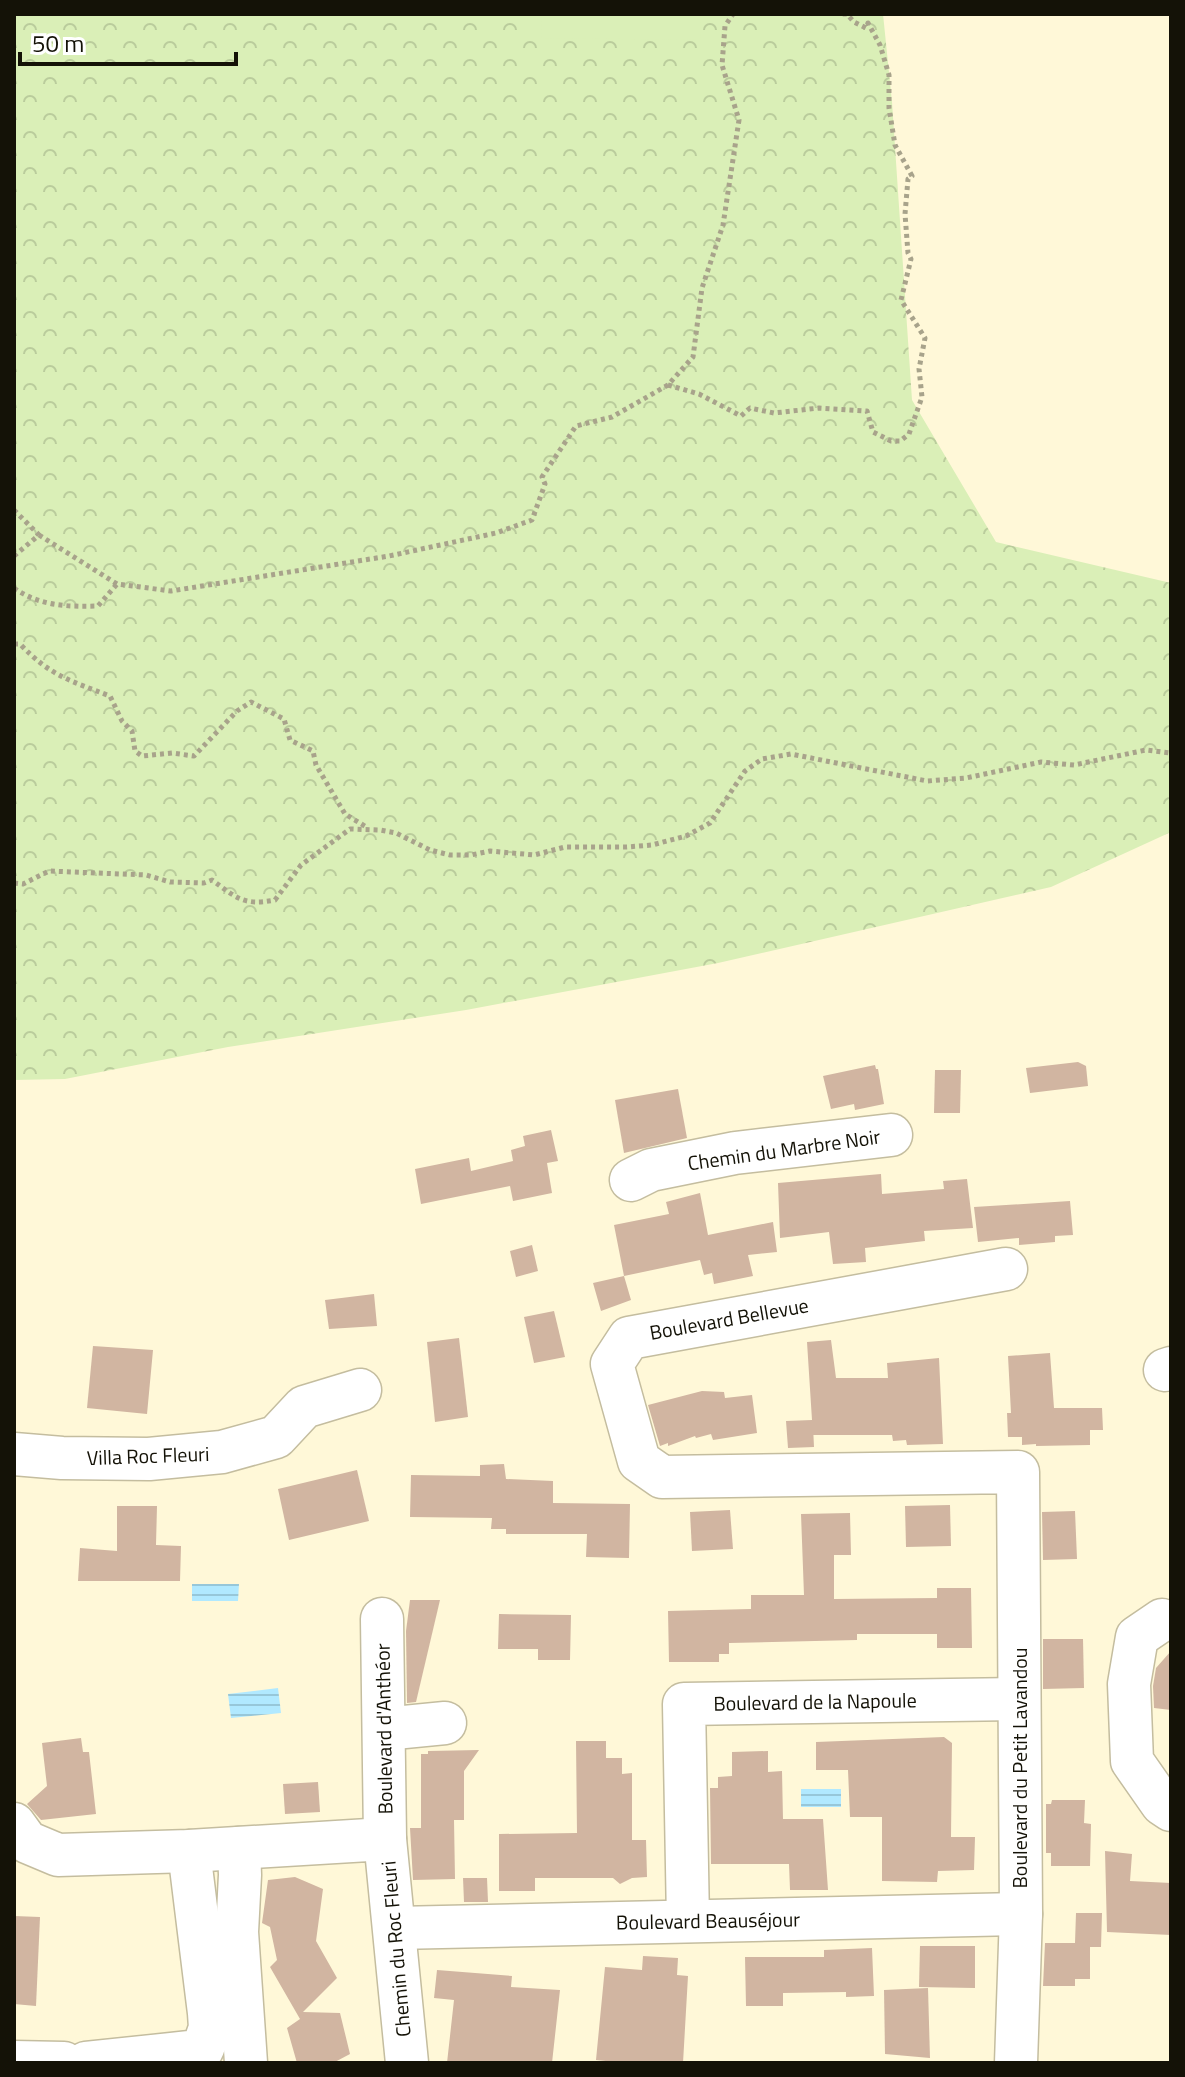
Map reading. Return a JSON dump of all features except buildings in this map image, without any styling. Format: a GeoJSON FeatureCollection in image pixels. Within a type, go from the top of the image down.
{"type":"FeatureCollection","features":[{"type":"Feature","properties":{"kind":"street","name":"Chemin du Marbre Noir"},"geometry":{"type":"LineString","coordinates":[[631,1180],[651,1170],[735,1153],[891,1135]]}},
{"type":"Feature","properties":{"kind":"street","name":"Boulevard Bellevue"},"geometry":{"type":"LineString","coordinates":[[1006,1269],[629,1338],[612,1364],[639,1461],[662,1477],[1018,1472]]}},
{"type":"Feature","properties":{"kind":"street","name":"Villa Roc Fleuri"},"geometry":{"type":"LineString","coordinates":[[14,1454],[149,1459],[222,1452],[276,1437],[304,1407],[360,1390]]}},
{"type":"Feature","properties":{"kind":"street","name":"Boulevard du Petit Lavandou"},"geometry":{"type":"LineString","coordinates":[[1016,2063],[1021,1914],[1018,1472]]}},
{"type":"Feature","properties":{"kind":"street","name":"Boulevard d'Anthéor"},"geometry":{"type":"LineString","coordinates":[[382,1619],[385,1839]]}},
{"type":"Feature","properties":{"kind":"street"},"geometry":{"type":"LineString","coordinates":[[1162,1620],[1137,1637],[1129,1684],[1132,1761],[1162,1804],[1171,1810]]}},
{"type":"Feature","properties":{"kind":"street","name":"Boulevard de la Napoule"},"geometry":{"type":"LineString","coordinates":[[688,1921],[684,1704],[1019,1699]]}},
{"type":"Feature","properties":{"kind":"street"},"geometry":{"type":"LineString","coordinates":[[384,1729],[445,1723]]}},
{"type":"Feature","properties":{"kind":"street","name":"Chemin du Roc Fleuri"},"geometry":{"type":"LineString","coordinates":[[14,1824],[27,1842],[58,1855],[189,1851],[385,1839],[407,2063]]}},
{"type":"Feature","properties":{"kind":"street"},"geometry":{"type":"LineString","coordinates":[[239,1848],[237,1932],[246,2063]]}},
{"type":"Feature","properties":{"kind":"street"},"geometry":{"type":"LineString","coordinates":[[86,2063],[203,2048],[210,2028],[209,2013],[189,1851]]}},
{"type":"Feature","properties":{"kind":"street","name":"Boulevard Beauséjour"},"geometry":{"type":"LineString","coordinates":[[396,1928],[1021,1914]]}},
{"type":"Feature","properties":{"kind":"street"},"geometry":{"type":"LineString","coordinates":[[14,2062],[64,2063]]}},
{"type":"Feature","properties":{"kind":"path"},"geometry":{"type":"LineString","coordinates":[[14,510],[39,535],[117,584],[171,591],[389,556],[496,533],[532,520],[545,484],[542,477],[576,426],[612,417],[668,385],[693,357],[702,288],[723,225],[739,120],[722,65],[725,26],[733,14]]}},
{"type":"Feature","properties":{"kind":"path"},"geometry":{"type":"LineString","coordinates":[[668,385],[699,394],[741,416],[750,408],[774,413],[819,408],[867,411],[873,432],[891,441],[900,441],[909,434],[922,397],[919,369],[925,338],[901,300],[911,259],[905,214],[908,179],[912,176],[895,145],[889,108],[889,75],[880,45],[868,23],[866,28],[847,14],[840,14]]}},
{"type":"Feature","properties":{"kind":"path"},"geometry":{"type":"LineString","coordinates":[[14,556],[39,535]]}},
{"type":"Feature","properties":{"kind":"path"},"geometry":{"type":"LineString","coordinates":[[14,588],[26,597],[66,607],[98,606],[117,584]]}},
{"type":"Feature","properties":{"kind":"path"},"geometry":{"type":"LineString","coordinates":[[14,644],[20,644],[39,665],[66,680],[110,696],[122,721],[132,731],[135,751],[142,756],[172,753],[194,756],[237,711],[251,702],[284,719],[290,740],[313,751],[316,765],[345,814],[369,829]]}},
{"type":"Feature","properties":{"kind":"path"},"geometry":{"type":"LineString","coordinates":[[14,883],[23,884],[49,871],[146,875],[170,882],[204,883],[212,880],[253,904],[275,900],[301,865],[350,829],[396,833],[430,850],[450,855],[505,851],[534,855],[565,847],[652,845],[686,836],[710,823],[745,771],[762,759],[791,754],[927,781],[966,778],[1041,762],[1074,765],[1146,750],[1171,753]]}},
{"type":"Feature","properties":{"kind":"green space"},"geometry":{"type":"Polygon","coordinates":[[[14,14],[883,14],[912,400],[996,542],[1171,583],[1171,832],[1051,887],[718,963],[466,1010],[228,1047],[65,1079],[14,1080],[14,14]]]}},
{"type":"Feature","properties":{"kind":"green space"},"geometry":{"type":"Polygon","coordinates":[[[542,14],[701,14],[700,40],[541,38],[542,14]]]}},
{"type":"Feature","properties":{"kind":"water"},"geometry":{"type":"Polygon","coordinates":[[[192,1584],[239,1584],[238,1601],[192,1601],[192,1584]]]}},
{"type":"Feature","properties":{"kind":"water"},"geometry":{"type":"Polygon","coordinates":[[[278,1688],[281,1713],[231,1718],[228,1694],[278,1688]]]}},
{"type":"Feature","properties":{"kind":"water"},"geometry":{"type":"Polygon","coordinates":[[[801,1789],[841,1789],[841,1807],[801,1807],[801,1789]]]}}]}
